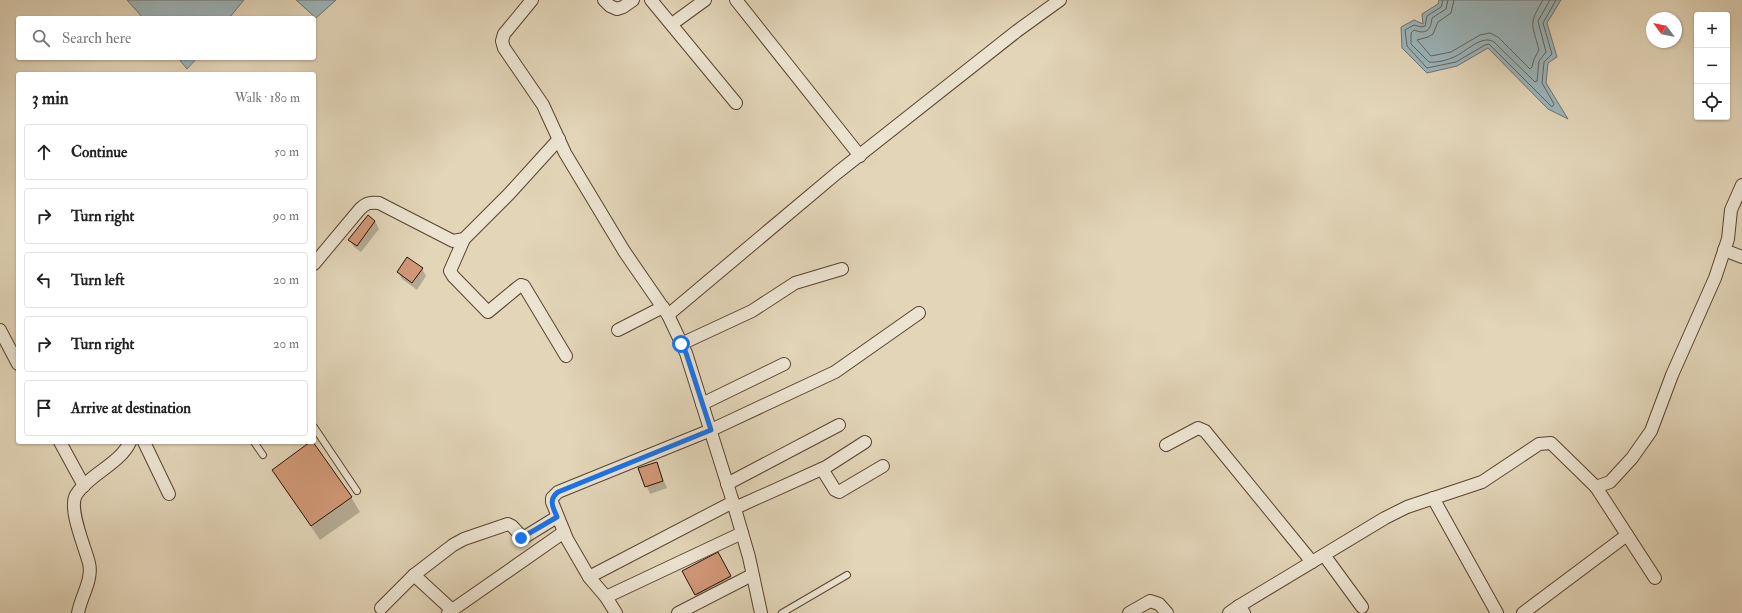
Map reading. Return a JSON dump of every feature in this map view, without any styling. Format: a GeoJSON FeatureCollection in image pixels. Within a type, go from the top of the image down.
{"type":"FeatureCollection","features":[{"type":"Feature","properties":{"kind":"street"},"geometry":{"type":"LineString","coordinates":[[532,0],[509,26],[504,34],[502,41],[504,48],[543,105],[565,152],[624,251],[665,311],[686,353],[734,505],[749,557],[761,613]]}},
{"type":"Feature","properties":{"kind":"street"},"geometry":{"type":"LineString","coordinates":[[604,0],[616,10],[633,0]]}},
{"type":"Feature","properties":{"kind":"street"},"geometry":{"type":"LineString","coordinates":[[651,0],[736,103]]}},
{"type":"Feature","properties":{"kind":"street"},"geometry":{"type":"LineString","coordinates":[[672,24],[705,0]]}},
{"type":"Feature","properties":{"kind":"street"},"geometry":{"type":"LineString","coordinates":[[736,0],[860,156]]}},
{"type":"Feature","properties":{"kind":"street"},"geometry":{"type":"LineString","coordinates":[[618,330],[665,311],[1017,31],[1060,0]]}},
{"type":"Feature","properties":{"kind":"street"},"geometry":{"type":"LineString","coordinates":[[559,140],[509,194],[464,239],[450,271],[452,276],[488,312],[521,285],[524,286],[566,356]]}},
{"type":"Feature","properties":{"kind":"street"},"geometry":{"type":"LineString","coordinates":[[1596,487],[1610,482],[1632,458],[1650,431],[1672,375],[1716,278],[1728,239],[1731,210],[1742,185]]}},
{"type":"Feature","properties":{"kind":"street"},"geometry":{"type":"LineString","coordinates":[[316,262],[360,209],[366,204],[372,202],[379,203],[453,241],[464,239]]}},
{"type":"Feature","properties":{"kind":"street"},"geometry":{"type":"LineString","coordinates":[[1722,255],[1742,257]]}},
{"type":"Feature","properties":{"kind":"street"},"geometry":{"type":"LineString","coordinates":[[681,344],[752,311],[795,283],[842,270]]}},
{"type":"Feature","properties":{"kind":"street"},"geometry":{"type":"LineString","coordinates":[[616,613],[606,597],[589,577],[564,532],[552,502],[552,498],[558,492],[711,430],[835,372],[919,313]]}},
{"type":"Feature","properties":{"kind":"street"},"geometry":{"type":"LineString","coordinates":[[0,330],[16,360]]}},
{"type":"Feature","properties":{"kind":"street"},"geometry":{"type":"LineString","coordinates":[[702,404],[784,364]]}},
{"type":"Feature","properties":{"kind":"street"},"geometry":{"type":"LineString","coordinates":[[727,484],[839,425]]}},
{"type":"Feature","properties":{"kind":"street"},"geometry":{"type":"LineString","coordinates":[[1166,445],[1198,428],[1204,431],[1312,562]]}},
{"type":"Feature","properties":{"kind":"street"},"geometry":{"type":"LineString","coordinates":[[589,577],[734,505],[822,469],[864,442]]}},
{"type":"Feature","properties":{"kind":"street"},"geometry":{"type":"LineString","coordinates":[[1229,613],[1241,609],[1324,554],[1385,518],[1407,507],[1482,482],[1539,444],[1551,443],[1596,487],[1655,578]]}},
{"type":"Feature","properties":{"kind":"street"},"geometry":{"type":"LineString","coordinates":[[61,444],[84,486]]}},
{"type":"Feature","properties":{"kind":"street"},"geometry":{"type":"LineString","coordinates":[[78,613],[89,574],[89,564],[73,504],[76,494],[123,452],[129,444]]}},
{"type":"Feature","properties":{"kind":"street"},"geometry":{"type":"LineString","coordinates":[[145,444],[169,494]]}},
{"type":"Feature","properties":{"kind":"street"},"geometry":{"type":"LineString","coordinates":[[822,469],[835,490],[839,492],[883,466]]}},
{"type":"Feature","properties":{"kind":"street"},"geometry":{"type":"LineString","coordinates":[[1433,498],[1497,613]]}},
{"type":"Feature","properties":{"kind":"street"},"geometry":{"type":"LineString","coordinates":[[381,608],[414,575],[453,545],[464,539],[508,524],[512,526],[523,538],[557,517]]}},
{"type":"Feature","properties":{"kind":"street"},"geometry":{"type":"LineString","coordinates":[[414,575],[450,611],[564,532]]}},
{"type":"Feature","properties":{"kind":"street"},"geometry":{"type":"LineString","coordinates":[[606,597],[742,533]]}},
{"type":"Feature","properties":{"kind":"street"},"geometry":{"type":"LineString","coordinates":[[1523,613],[1627,535]]}},
{"type":"Feature","properties":{"kind":"street"},"geometry":{"type":"LineString","coordinates":[[1324,554],[1362,607]]}},
{"type":"Feature","properties":{"kind":"street"},"geometry":{"type":"LineString","coordinates":[[678,613],[752,575]]}},
{"type":"Feature","properties":{"kind":"street"},"geometry":{"type":"LineString","coordinates":[[1129,613],[1150,601],[1159,604],[1167,613]]}},
{"type":"Feature","properties":{"kind":"lane"},"geometry":{"type":"LineString","coordinates":[[316,430],[357,491]]}},
{"type":"Feature","properties":{"kind":"lane"},"geometry":{"type":"LineString","coordinates":[[255,444],[263,455]]}},
{"type":"Feature","properties":{"kind":"lane"},"geometry":{"type":"LineString","coordinates":[[782,613],[848,575]]}},
{"type":"Feature","properties":{"kind":"water"},"geometry":{"type":"Polygon","coordinates":[[[127,0],[244,0],[231,16],[141,16],[127,0]]]}},
{"type":"Feature","properties":{"kind":"water"},"geometry":{"type":"Polygon","coordinates":[[[296,0],[336,0],[316,18],[316,16],[314,16],[296,0]]]}},
{"type":"Feature","properties":{"kind":"water"},"geometry":{"type":"Polygon","coordinates":[[[1439,0],[1561,0],[1547,23],[1557,57],[1548,63],[1546,83],[1568,119],[1548,109],[1488,48],[1457,66],[1427,73],[1402,48],[1401,27],[1414,20],[1423,24],[1422,14],[1438,4],[1439,0]]]}},
{"type":"Feature","properties":{"kind":"water"},"geometry":{"type":"Polygon","coordinates":[[[180,60],[195,60],[187,69],[180,60]]]}},
{"type":"Feature","properties":{"kind":"building"},"geometry":{"type":"Polygon","coordinates":[[[368,215],[375,221],[357,246],[348,240],[368,215]]]}},
{"type":"Feature","properties":{"kind":"building"},"geometry":{"type":"Polygon","coordinates":[[[407,257],[423,268],[412,283],[397,272],[407,257]]]}},
{"type":"Feature","properties":{"kind":"building"},"geometry":{"type":"Polygon","coordinates":[[[307,444],[314,444],[352,497],[311,526],[272,470],[307,444]]]}},
{"type":"Feature","properties":{"kind":"building"},"geometry":{"type":"Polygon","coordinates":[[[657,462],[663,481],[645,487],[638,468],[657,462]]]}},
{"type":"Feature","properties":{"kind":"building"},"geometry":{"type":"Polygon","coordinates":[[[718,552],[731,576],[695,595],[682,571],[718,552]]]}},
{"type":"Feature","properties":{"kind":"route"},"geometry":{"type":"LineString","coordinates":[[521,538],[524,538],[557,517],[552,502],[554,494],[711,430],[686,353],[681,344]]}}]}
